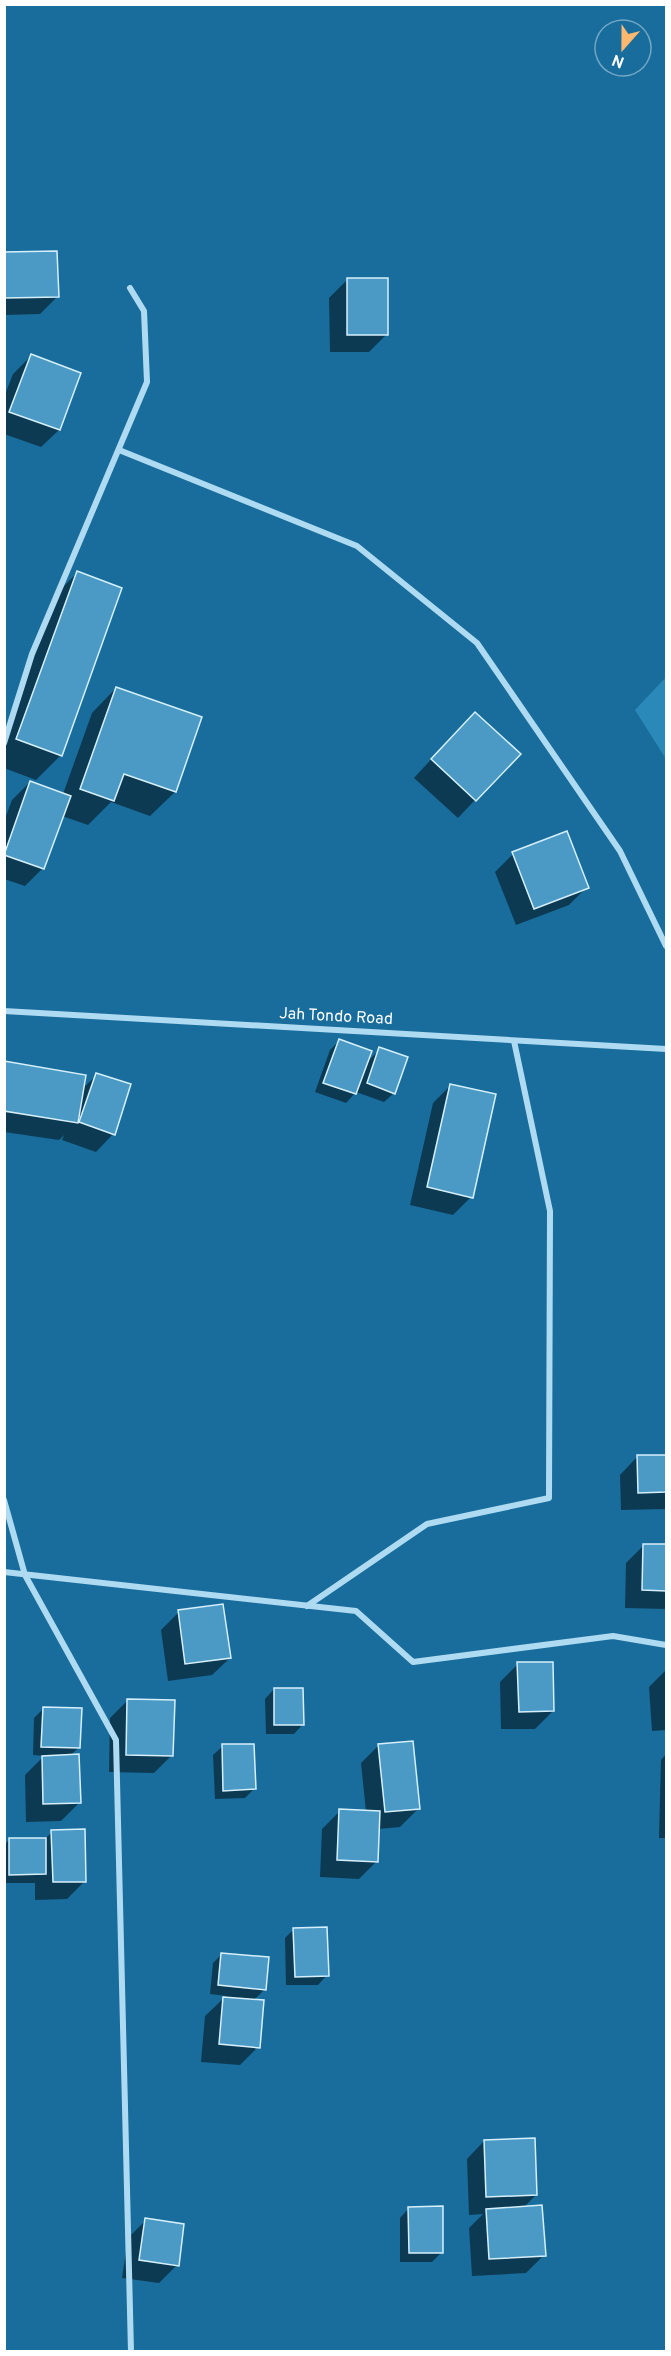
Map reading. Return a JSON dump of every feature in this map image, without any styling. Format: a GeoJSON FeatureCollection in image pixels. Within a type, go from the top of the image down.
{"type":"FeatureCollection","features":[{"type":"Feature","properties":{"kind":"street"},"geometry":{"type":"LineString","coordinates":[[4,743],[32,654],[147,382],[144,311],[130,288]]}},
{"type":"Feature","properties":{"kind":"street"},"geometry":{"type":"LineString","coordinates":[[119,450],[357,546],[477,643],[620,851],[666,946]]}},
{"type":"Feature","properties":{"kind":"street","name":"Jah Tondo Road"},"geometry":{"type":"LineString","coordinates":[[4,1011],[666,1049]]}},
{"type":"Feature","properties":{"kind":"street"},"geometry":{"type":"LineString","coordinates":[[306,1606],[427,1524],[549,1498],[550,1211],[514,1041]]}},
{"type":"Feature","properties":{"kind":"street"},"geometry":{"type":"LineString","coordinates":[[4,1500],[25,1575],[116,1740],[131,2352]]}},
{"type":"Feature","properties":{"kind":"street"},"geometry":{"type":"LineString","coordinates":[[4,1572],[356,1611],[412,1662],[613,1636],[666,1645]]}},
{"type":"Feature","properties":{"kind":"shaded area"},"geometry":{"type":"Polygon","coordinates":[[[666,677],[666,759],[635,710],[666,677]]]}},
{"type":"Feature","properties":{"kind":"building"},"geometry":{"type":"Polygon","coordinates":[[[57,251],[59,297],[4,298],[4,252],[57,251]]]}},
{"type":"Feature","properties":{"kind":"building"},"geometry":{"type":"Polygon","coordinates":[[[347,278],[388,278],[388,335],[347,335],[347,278]]]}},
{"type":"Feature","properties":{"kind":"building"},"geometry":{"type":"Polygon","coordinates":[[[31,354],[81,373],[60,430],[9,412],[31,354]]]}},
{"type":"Feature","properties":{"kind":"building"},"geometry":{"type":"Polygon","coordinates":[[[77,571],[122,588],[62,756],[16,739],[77,571]]]}},
{"type":"Feature","properties":{"kind":"building"},"geometry":{"type":"Polygon","coordinates":[[[116,687],[202,717],[176,792],[124,774],[114,801],[80,789],[116,687]]]}},
{"type":"Feature","properties":{"kind":"building"},"geometry":{"type":"Polygon","coordinates":[[[475,712],[521,754],[476,801],[431,759],[475,712]]]}},
{"type":"Feature","properties":{"kind":"building"},"geometry":{"type":"Polygon","coordinates":[[[30,781],[71,796],[44,869],[4,855],[30,781]]]}},
{"type":"Feature","properties":{"kind":"building"},"geometry":{"type":"Polygon","coordinates":[[[567,831],[589,888],[534,909],[512,852],[567,831]]]}},
{"type":"Feature","properties":{"kind":"building"},"geometry":{"type":"Polygon","coordinates":[[[339,1039],[372,1051],[356,1094],[323,1083],[339,1039]]]}},
{"type":"Feature","properties":{"kind":"building"},"geometry":{"type":"Polygon","coordinates":[[[379,1047],[408,1057],[395,1094],[367,1083],[379,1047]]]}},
{"type":"Feature","properties":{"kind":"building"},"geometry":{"type":"Polygon","coordinates":[[[4,1061],[86,1075],[78,1123],[4,1111],[4,1061]]]}},
{"type":"Feature","properties":{"kind":"building"},"geometry":{"type":"Polygon","coordinates":[[[96,1073],[131,1084],[115,1135],[79,1122],[96,1073]]]}},
{"type":"Feature","properties":{"kind":"building"},"geometry":{"type":"Polygon","coordinates":[[[450,1084],[496,1094],[473,1198],[427,1187],[450,1084]]]}},
{"type":"Feature","properties":{"kind":"building"},"geometry":{"type":"Polygon","coordinates":[[[637,1455],[666,1455],[666,1492],[638,1493],[637,1455]]]}},
{"type":"Feature","properties":{"kind":"building"},"geometry":{"type":"Polygon","coordinates":[[[643,1544],[666,1544],[666,1591],[642,1590],[643,1544]]]}},
{"type":"Feature","properties":{"kind":"building"},"geometry":{"type":"Polygon","coordinates":[[[223,1604],[231,1658],[185,1664],[178,1610],[223,1604]]]}},
{"type":"Feature","properties":{"kind":"building"},"geometry":{"type":"Polygon","coordinates":[[[517,1662],[553,1662],[554,1711],[519,1712],[517,1662]]]}},
{"type":"Feature","properties":{"kind":"building"},"geometry":{"type":"Polygon","coordinates":[[[274,1688],[303,1688],[304,1725],[274,1725],[274,1688]]]}},
{"type":"Feature","properties":{"kind":"building"},"geometry":{"type":"Polygon","coordinates":[[[127,1699],[175,1700],[173,1756],[126,1755],[127,1699]]]}},
{"type":"Feature","properties":{"kind":"building"},"geometry":{"type":"Polygon","coordinates":[[[43,1707],[82,1708],[80,1748],[41,1747],[43,1707]]]}},
{"type":"Feature","properties":{"kind":"building"},"geometry":{"type":"Polygon","coordinates":[[[413,1741],[420,1809],[385,1812],[378,1744],[413,1741]]]}},
{"type":"Feature","properties":{"kind":"building"},"geometry":{"type":"Polygon","coordinates":[[[222,1744],[254,1744],[256,1789],[223,1791],[222,1744]]]}},
{"type":"Feature","properties":{"kind":"building"},"geometry":{"type":"Polygon","coordinates":[[[79,1754],[81,1803],[43,1804],[42,1756],[79,1754]]]}},
{"type":"Feature","properties":{"kind":"building"},"geometry":{"type":"Polygon","coordinates":[[[339,1809],[380,1811],[378,1862],[337,1860],[339,1809]]]}},
{"type":"Feature","properties":{"kind":"building"},"geometry":{"type":"Polygon","coordinates":[[[85,1829],[86,1882],[53,1882],[51,1830],[85,1829]]]}},
{"type":"Feature","properties":{"kind":"building"},"geometry":{"type":"Polygon","coordinates":[[[9,1838],[46,1838],[46,1874],[9,1875],[9,1838]]]}},
{"type":"Feature","properties":{"kind":"building"},"geometry":{"type":"Polygon","coordinates":[[[327,1927],[329,1976],[295,1977],[293,1928],[327,1927]]]}},
{"type":"Feature","properties":{"kind":"building"},"geometry":{"type":"Polygon","coordinates":[[[221,1953],[269,1957],[266,1990],[218,1985],[221,1953]]]}},
{"type":"Feature","properties":{"kind":"building"},"geometry":{"type":"Polygon","coordinates":[[[223,1997],[264,2000],[260,2048],[219,2044],[223,1997]]]}},
{"type":"Feature","properties":{"kind":"building"},"geometry":{"type":"Polygon","coordinates":[[[535,2138],[537,2195],[486,2197],[484,2140],[535,2138]]]}},
{"type":"Feature","properties":{"kind":"building"},"geometry":{"type":"Polygon","coordinates":[[[542,2205],[546,2256],[489,2259],[486,2209],[542,2205]]]}},
{"type":"Feature","properties":{"kind":"building"},"geometry":{"type":"Polygon","coordinates":[[[443,2206],[443,2253],[409,2253],[408,2207],[443,2206]]]}},
{"type":"Feature","properties":{"kind":"building"},"geometry":{"type":"Polygon","coordinates":[[[145,2218],[184,2224],[179,2266],[139,2260],[145,2218]]]}}]}
